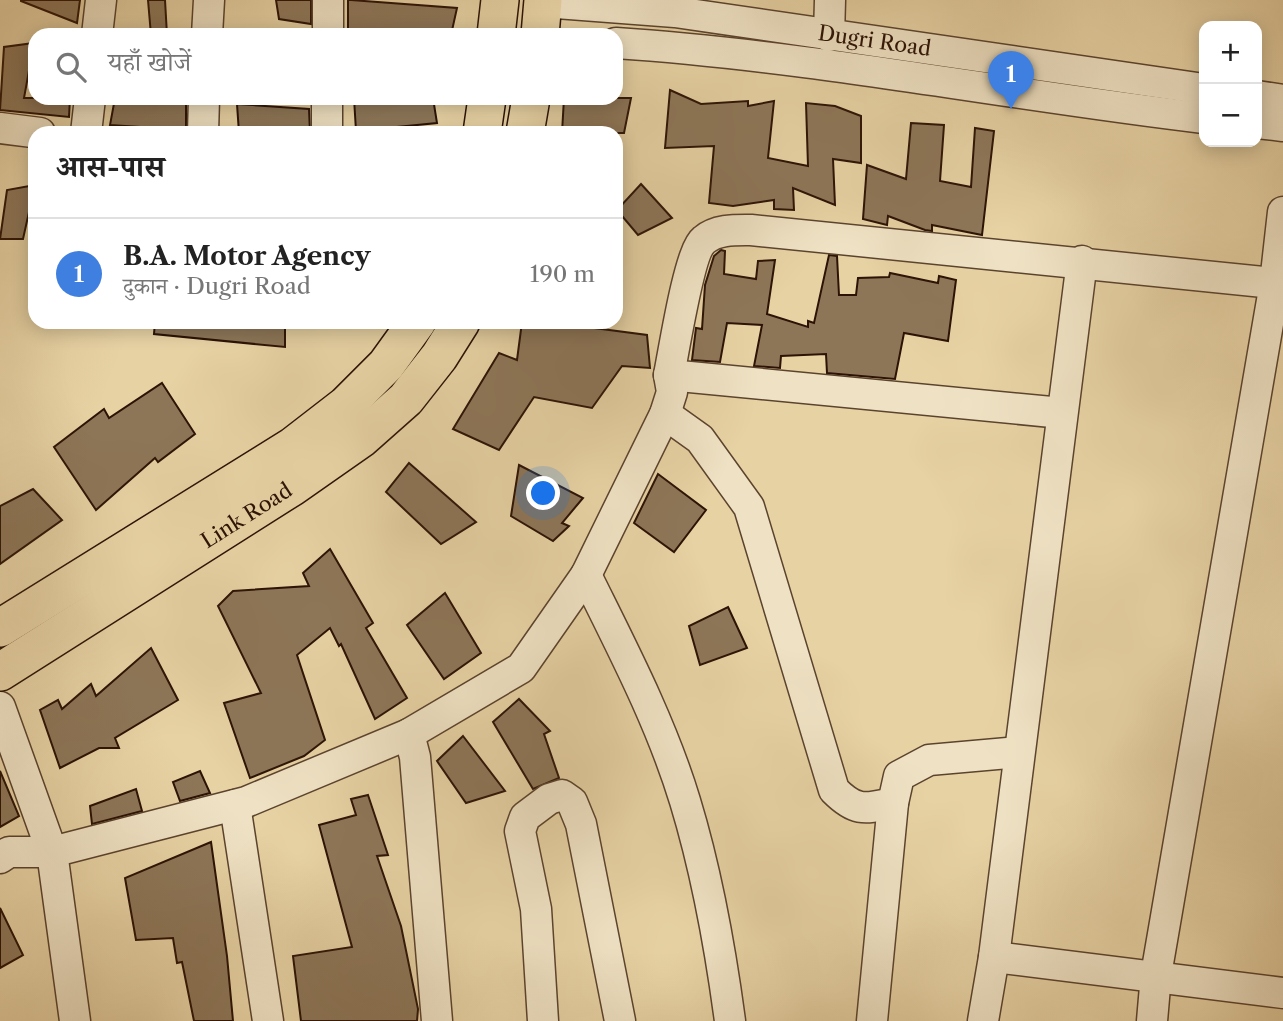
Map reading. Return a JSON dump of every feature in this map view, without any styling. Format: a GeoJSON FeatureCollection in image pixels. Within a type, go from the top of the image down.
{"type":"FeatureCollection","features":[{"type":"Feature","properties":{"kind":"main road"},"geometry":{"type":"LineString","coordinates":[[497,28],[500,0]]}},
{"type":"Feature","properties":{"kind":"main road"},"geometry":{"type":"LineString","coordinates":[[483,126],[486,105]]}},
{"type":"Feature","properties":{"kind":"main road"},"geometry":{"type":"LineString","coordinates":[[527,126],[530,105]]}},
{"type":"Feature","properties":{"kind":"main road","name":"Link Road"},"geometry":{"type":"LineString","coordinates":[[0,628],[293,446],[346,405],[386,365],[412,329]]}},
{"type":"Feature","properties":{"kind":"main road","name":"Link Road"},"geometry":{"type":"LineString","coordinates":[[0,672],[292,486],[362,438],[407,398],[457,329]]}},
{"type":"Feature","properties":{"kind":"street"},"geometry":{"type":"LineString","coordinates":[[98,28],[101,0]]}},
{"type":"Feature","properties":{"kind":"street"},"geometry":{"type":"LineString","coordinates":[[207,28],[209,0]]}},
{"type":"Feature","properties":{"kind":"street"},"geometry":{"type":"LineString","coordinates":[[328,0],[328,28]]}},
{"type":"Feature","properties":{"kind":"street"},"geometry":{"type":"LineString","coordinates":[[829,36],[830,0]]}},
{"type":"Feature","properties":{"kind":"street"},"geometry":{"type":"LineString","coordinates":[[675,6],[675,47]]}},
{"type":"Feature","properties":{"kind":"street","name":"Dugri Road"},"geometry":{"type":"LineString","coordinates":[[542,12],[675,6],[829,36],[1199,88]]}},
{"type":"Feature","properties":{"kind":"street","name":"Dugri Road"},"geometry":{"type":"LineString","coordinates":[[623,43],[815,63],[1077,103],[1199,117]]}},
{"type":"Feature","properties":{"kind":"street"},"geometry":{"type":"LineString","coordinates":[[1262,97],[1283,100]]}},
{"type":"Feature","properties":{"kind":"street"},"geometry":{"type":"LineString","coordinates":[[87,126],[89,105]]}},
{"type":"Feature","properties":{"kind":"street"},"geometry":{"type":"LineString","coordinates":[[203,126],[204,105]]}},
{"type":"Feature","properties":{"kind":"street"},"geometry":{"type":"LineString","coordinates":[[327,105],[327,126]]}},
{"type":"Feature","properties":{"kind":"street"},"geometry":{"type":"LineString","coordinates":[[1262,125],[1283,127]]}},
{"type":"Feature","properties":{"kind":"street"},"geometry":{"type":"LineString","coordinates":[[0,128],[28,132]]}},
{"type":"Feature","properties":{"kind":"street"},"geometry":{"type":"LineString","coordinates":[[1152,1021],[1156,975],[1208,659],[1279,284],[1283,212]]}},
{"type":"Feature","properties":{"kind":"street"},"geometry":{"type":"LineString","coordinates":[[0,858],[9,852],[52,852],[235,805],[409,734],[521,668],[586,575],[665,414],[671,392],[669,375],[697,250],[702,241],[715,234],[751,230],[1082,261],[1279,284]]}},
{"type":"Feature","properties":{"kind":"street"},"geometry":{"type":"LineString","coordinates":[[983,1021],[994,957],[1082,261]]}},
{"type":"Feature","properties":{"kind":"street"},"geometry":{"type":"LineString","coordinates":[[669,375],[1062,413]]}},
{"type":"Feature","properties":{"kind":"street"},"geometry":{"type":"LineString","coordinates":[[665,414],[700,439],[749,507],[834,790],[847,803],[864,809],[894,803]]}},
{"type":"Feature","properties":{"kind":"street"},"geometry":{"type":"LineString","coordinates":[[586,575],[644,694],[684,799],[716,918],[730,1021]]}},
{"type":"Feature","properties":{"kind":"street"},"geometry":{"type":"LineString","coordinates":[[0,707],[52,852],[75,1021]]}},
{"type":"Feature","properties":{"kind":"street"},"geometry":{"type":"LineString","coordinates":[[409,734],[415,757],[437,1021]]}},
{"type":"Feature","properties":{"kind":"street"},"geometry":{"type":"LineString","coordinates":[[872,1021],[899,776],[929,760],[1018,752]]}},
{"type":"Feature","properties":{"kind":"street"},"geometry":{"type":"LineString","coordinates":[[543,1021],[536,909],[520,831],[525,817],[549,799],[562,795],[572,802],[582,824],[620,1021]]}},
{"type":"Feature","properties":{"kind":"street"},"geometry":{"type":"LineString","coordinates":[[235,805],[268,1021]]}},
{"type":"Feature","properties":{"kind":"street"},"geometry":{"type":"LineString","coordinates":[[994,957],[1156,975],[1283,993]]}},
{"type":"Feature","properties":{"kind":"building"},"geometry":{"type":"Polygon","coordinates":[[[80,0],[77,23],[21,1],[80,0]]]}},
{"type":"Feature","properties":{"kind":"building"},"geometry":{"type":"Polygon","coordinates":[[[148,0],[165,0],[167,28],[150,28],[148,0]]]}},
{"type":"Feature","properties":{"kind":"building"},"geometry":{"type":"Polygon","coordinates":[[[276,0],[311,0],[311,24],[279,19],[276,0]]]}},
{"type":"Feature","properties":{"kind":"building"},"geometry":{"type":"Polygon","coordinates":[[[348,0],[457,8],[453,28],[348,28],[348,0]]]}},
{"type":"Feature","properties":{"kind":"building"},"geometry":{"type":"Polygon","coordinates":[[[28,44],[28,76],[24,98],[28,98],[28,105],[70,105],[69,117],[0,110],[4,47],[28,44]]]}},
{"type":"Feature","properties":{"kind":"building"},"geometry":{"type":"Polygon","coordinates":[[[670,90],[701,104],[748,101],[748,106],[774,101],[768,158],[808,166],[806,103],[835,106],[861,116],[861,163],[833,159],[835,205],[793,188],[794,210],[774,209],[774,200],[733,206],[709,203],[714,146],[665,148],[670,90]]]}},
{"type":"Feature","properties":{"kind":"building"},"geometry":{"type":"Polygon","coordinates":[[[623,98],[631,98],[624,133],[623,126],[562,126],[564,105],[623,105],[623,98]]]}},
{"type":"Feature","properties":{"kind":"building"},"geometry":{"type":"Polygon","coordinates":[[[114,105],[186,105],[186,126],[110,125],[114,105]]]}},
{"type":"Feature","properties":{"kind":"building"},"geometry":{"type":"Polygon","coordinates":[[[237,105],[309,109],[310,126],[239,126],[237,105]]]}},
{"type":"Feature","properties":{"kind":"building"},"geometry":{"type":"Polygon","coordinates":[[[354,105],[434,105],[437,123],[407,126],[356,126],[354,105]]]}},
{"type":"Feature","properties":{"kind":"building"},"geometry":{"type":"Polygon","coordinates":[[[911,123],[944,125],[940,181],[971,187],[975,128],[994,131],[982,235],[932,225],[932,231],[925,230],[888,216],[887,225],[863,219],[867,165],[906,179],[911,123]]]}},
{"type":"Feature","properties":{"kind":"building"},"geometry":{"type":"Polygon","coordinates":[[[641,184],[672,218],[638,235],[623,217],[623,204],[641,184]]]}},
{"type":"Feature","properties":{"kind":"building"},"geometry":{"type":"Polygon","coordinates":[[[28,186],[28,216],[23,239],[0,239],[7,190],[28,186]]]}},
{"type":"Feature","properties":{"kind":"building"},"geometry":{"type":"Polygon","coordinates":[[[721,250],[725,251],[724,274],[756,279],[758,261],[775,260],[767,314],[808,327],[808,321],[814,323],[829,255],[837,256],[839,295],[856,295],[858,278],[889,277],[890,273],[938,283],[939,276],[956,280],[948,341],[904,333],[895,379],[827,373],[826,354],[781,356],[780,368],[754,366],[762,325],[727,323],[720,362],[692,360],[696,328],[702,329],[705,285],[714,256],[721,250]]]}},
{"type":"Feature","properties":{"kind":"building"},"geometry":{"type":"Polygon","coordinates":[[[154,329],[285,329],[285,347],[154,334],[154,329]]]}},
{"type":"Feature","properties":{"kind":"building"},"geometry":{"type":"Polygon","coordinates":[[[521,329],[601,329],[647,335],[650,368],[622,366],[592,408],[534,397],[499,450],[453,429],[499,353],[517,360],[521,329]]]}},
{"type":"Feature","properties":{"kind":"building"},"geometry":{"type":"Polygon","coordinates":[[[162,383],[195,434],[158,462],[155,458],[96,510],[54,447],[104,409],[109,418],[162,383]]]}},
{"type":"Feature","properties":{"kind":"building"},"geometry":{"type":"Polygon","coordinates":[[[409,463],[476,522],[441,544],[386,492],[409,463]]]}},
{"type":"Feature","properties":{"kind":"building"},"geometry":{"type":"Polygon","coordinates":[[[519,465],[583,498],[562,523],[569,526],[553,541],[511,516],[519,465]]]}},
{"type":"Feature","properties":{"kind":"building"},"geometry":{"type":"Polygon","coordinates":[[[658,474],[706,510],[674,552],[634,523],[658,474]]]}},
{"type":"Feature","properties":{"kind":"building"},"geometry":{"type":"Polygon","coordinates":[[[33,489],[62,520],[0,564],[0,506],[33,489]]]}},
{"type":"Feature","properties":{"kind":"building"},"geometry":{"type":"Polygon","coordinates":[[[330,549],[373,623],[366,628],[407,698],[375,719],[341,644],[339,646],[330,628],[297,655],[325,740],[304,756],[250,778],[224,703],[261,693],[218,606],[233,591],[309,586],[303,573],[330,549]]]}},
{"type":"Feature","properties":{"kind":"building"},"geometry":{"type":"Polygon","coordinates":[[[445,593],[481,653],[444,679],[407,625],[445,593]]]}},
{"type":"Feature","properties":{"kind":"building"},"geometry":{"type":"Polygon","coordinates":[[[728,607],[747,648],[700,665],[689,626],[728,607]]]}},
{"type":"Feature","properties":{"kind":"building"},"geometry":{"type":"Polygon","coordinates":[[[151,648],[178,700],[115,738],[119,748],[99,748],[60,768],[40,710],[58,700],[62,709],[91,684],[96,696],[151,648]]]}},
{"type":"Feature","properties":{"kind":"building"},"geometry":{"type":"Polygon","coordinates":[[[519,699],[550,731],[544,734],[559,778],[533,789],[493,722],[519,699]]]}},
{"type":"Feature","properties":{"kind":"building"},"geometry":{"type":"Polygon","coordinates":[[[463,736],[505,791],[466,803],[437,761],[463,736]]]}},
{"type":"Feature","properties":{"kind":"building"},"geometry":{"type":"Polygon","coordinates":[[[0,771],[19,816],[0,827],[0,771]]]}},
{"type":"Feature","properties":{"kind":"building"},"geometry":{"type":"Polygon","coordinates":[[[200,771],[210,793],[180,801],[173,782],[200,771]]]}},
{"type":"Feature","properties":{"kind":"building"},"geometry":{"type":"Polygon","coordinates":[[[136,789],[142,811],[92,824],[90,806],[136,789]]]}},
{"type":"Feature","properties":{"kind":"building"},"geometry":{"type":"Polygon","coordinates":[[[368,795],[388,855],[377,856],[401,926],[418,1009],[417,1021],[301,1021],[293,956],[352,947],[319,825],[356,815],[351,799],[368,795]]]}},
{"type":"Feature","properties":{"kind":"building"},"geometry":{"type":"Polygon","coordinates":[[[211,842],[233,1021],[194,1021],[182,962],[177,963],[173,938],[136,940],[125,878],[211,842]]]}},
{"type":"Feature","properties":{"kind":"building"},"geometry":{"type":"Polygon","coordinates":[[[0,908],[23,955],[0,968],[0,908]]]}},
{"type":"Feature","properties":{"kind":"place","name":"B.A. Motor Agency"},"geometry":{"type":"Point","coordinates":[1011,109]}}]}
